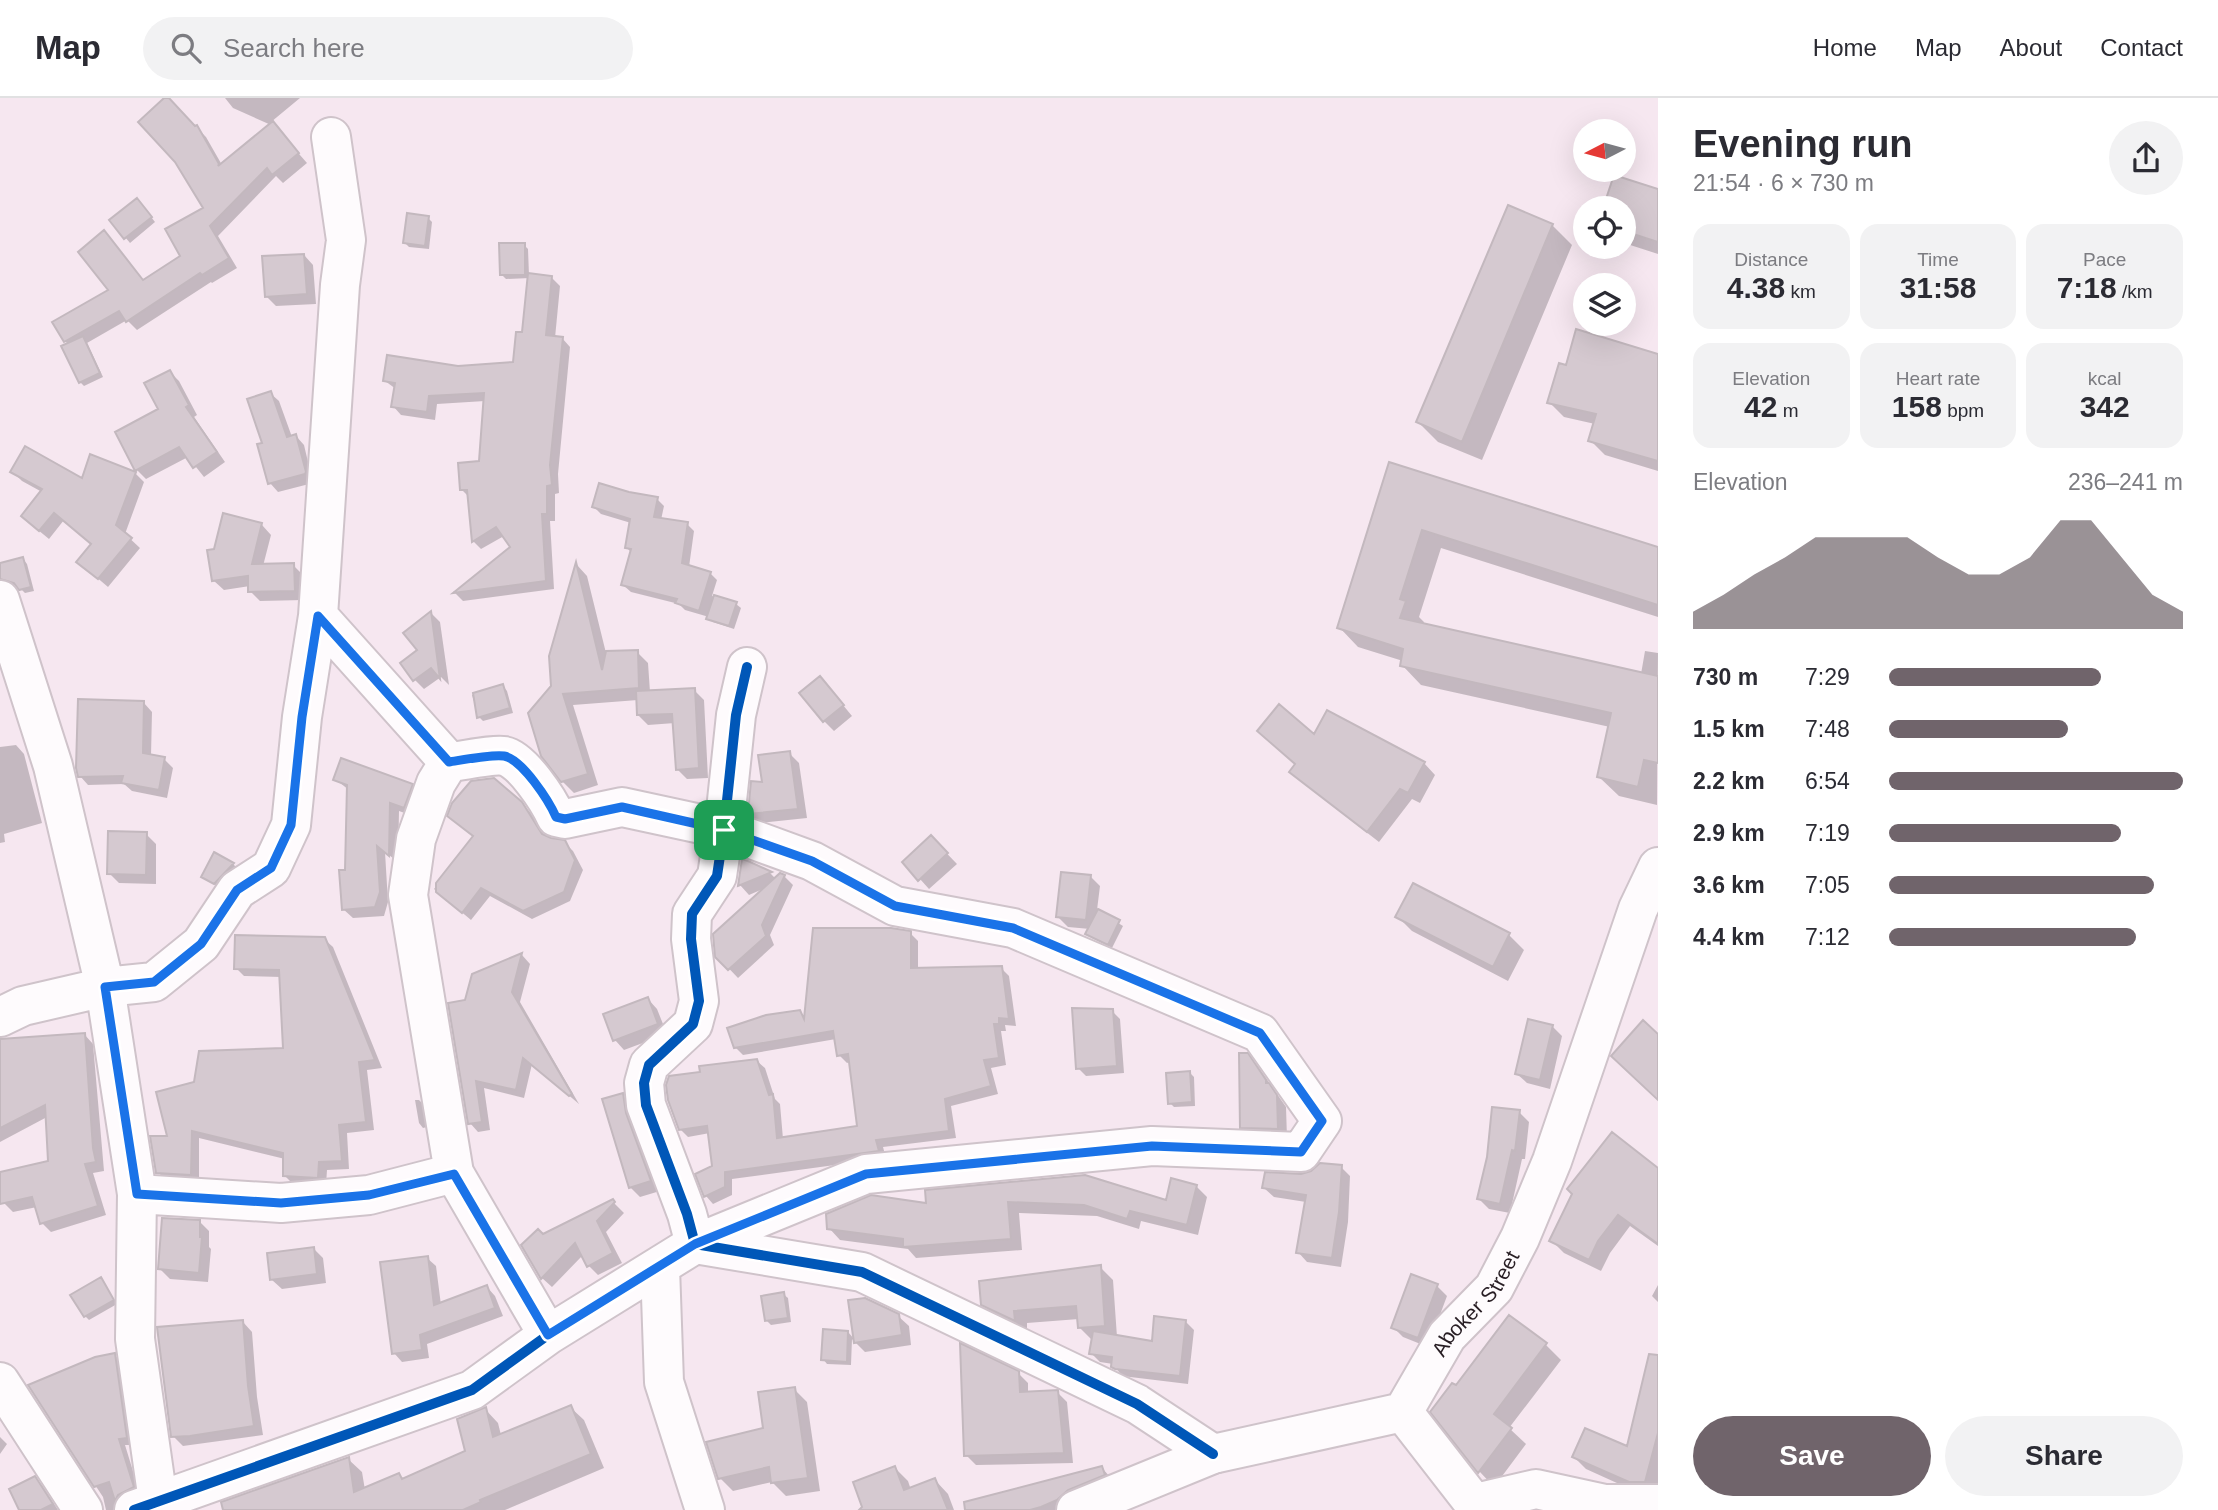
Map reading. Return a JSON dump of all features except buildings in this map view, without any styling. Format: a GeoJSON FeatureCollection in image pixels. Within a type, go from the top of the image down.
{"type":"FeatureCollection","features":[{"type":"Feature","properties":{"kind":"street"},"geometry":{"type":"LineString","coordinates":[[0,1017],[23,1006],[105,987],[154,982],[201,944],[237,890],[271,868],[291,825],[302,717],[318,616],[340,285],[346,240],[331,137]]}},
{"type":"Feature","properties":{"kind":"street"},"geometry":{"type":"LineString","coordinates":[[0,600],[52,766],[105,987],[137,1194],[135,1339],[146,1506],[472,1390],[548,1335],[695,1244],[866,1174],[1152,1146],[1301,1152],[1322,1121],[1260,1033],[1013,928],[895,906],[812,861],[724,830],[622,807],[565,819],[556,817],[548,800],[517,764],[504,756],[449,762]]}},
{"type":"Feature","properties":{"kind":"street"},"geometry":{"type":"LineString","coordinates":[[318,616],[449,762]]}},
{"type":"Feature","properties":{"kind":"street"},"geometry":{"type":"LineString","coordinates":[[695,1244],[687,1214],[646,1105],[644,1083],[649,1065],[693,1024],[699,1001],[691,939],[692,914],[717,876],[736,715],[747,667]]}},
{"type":"Feature","properties":{"kind":"street"},"geometry":{"type":"LineString","coordinates":[[449,762],[436,783],[416,839],[408,895],[454,1174],[548,1335]]}},
{"type":"Feature","properties":{"kind":"street","name":"Aboker Street"},"geometry":{"type":"LineString","coordinates":[[1403,1412],[1447,1336],[1494,1288],[1520,1238],[1552,1161],[1638,909],[1658,867]]}},
{"type":"Feature","properties":{"kind":"street"},"geometry":{"type":"LineString","coordinates":[[137,1194],[281,1203],[369,1195],[454,1174]]}},
{"type":"Feature","properties":{"kind":"street"},"geometry":{"type":"LineString","coordinates":[[695,1244],[862,1272],[1137,1404],[1213,1454]]}},
{"type":"Feature","properties":{"kind":"street"},"geometry":{"type":"LineString","coordinates":[[660,1267],[664,1382],[705,1510]]}},
{"type":"Feature","properties":{"kind":"street"},"geometry":{"type":"LineString","coordinates":[[0,1382],[83,1510]]}},
{"type":"Feature","properties":{"kind":"street"},"geometry":{"type":"LineString","coordinates":[[1076,1510],[1213,1454],[1403,1412],[1469,1497],[1480,1502],[1536,1489],[1605,1504],[1658,1504]]}},
{"type":"Feature","properties":{"kind":"cycle path"},"geometry":{"type":"LineString","coordinates":[[449,762],[493,756],[511,759],[534,782],[556,817],[565,819],[622,807],[724,829],[812,861],[895,906],[1013,928],[1260,1033],[1322,1121],[1301,1152],[1152,1146],[866,1174],[695,1244],[687,1214],[646,1105],[644,1083],[649,1065],[693,1024],[699,1001],[691,939],[692,914],[717,876],[724,829],[736,715],[747,667]]}},
{"type":"Feature","properties":{"kind":"cycle path"},"geometry":{"type":"LineString","coordinates":[[134,1510],[472,1390],[548,1335],[695,1244],[862,1272],[1137,1404],[1213,1454]]}},
{"type":"Feature","properties":{"kind":"route"},"geometry":{"type":"LineString","coordinates":[[318,616],[449,762],[504,756],[517,764],[548,800],[556,817],[565,819],[622,807],[724,830],[812,861],[895,906],[1013,928],[1260,1033],[1322,1121],[1301,1152],[1152,1146],[866,1174],[695,1244],[548,1335],[454,1174],[369,1195],[281,1203],[137,1194],[105,987],[154,982],[201,944],[237,890],[271,868],[291,825],[302,717],[318,616]]}}]}
